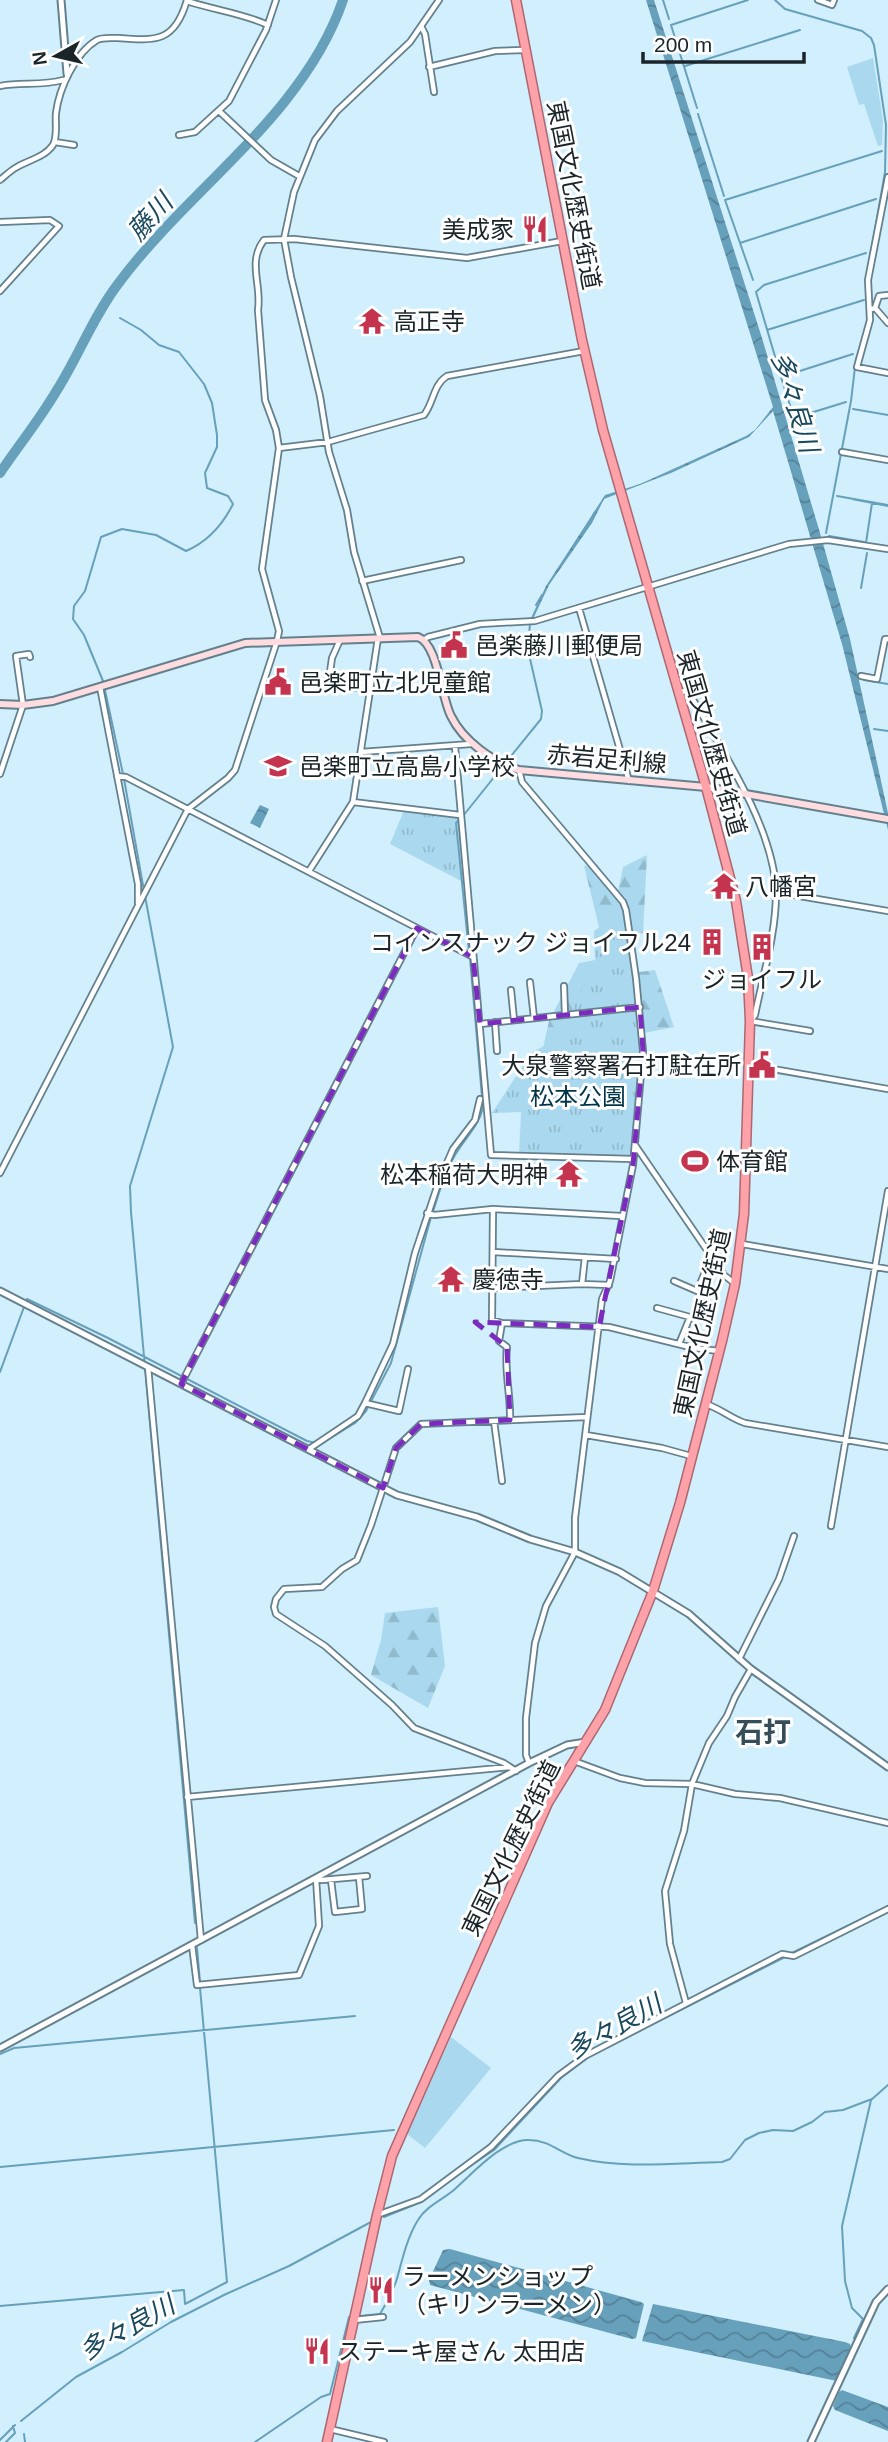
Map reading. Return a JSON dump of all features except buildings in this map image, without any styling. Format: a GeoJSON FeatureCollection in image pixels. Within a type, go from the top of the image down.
{"type":"FeatureCollection","features":[{"type":"Feature","properties":{"kind":"highway","name":"東国文化歴史街道"},"geometry":{"type":"LineString","coordinates":[[327,2442],[377,2215],[400,2135],[548,1803],[587,1742],[613,1693],[653,1591],[680,1503],[719,1351],[742,1244],[750,1021],[746,967],[736,901],[706,787],[606,441],[584,350],[516,0]]}},
{"type":"Feature","properties":{"kind":"main road"},"geometry":{"type":"LineString","coordinates":[[0,704],[23,705],[52,701],[236,645],[277,640],[410,636],[425,639]]}},
{"type":"Feature","properties":{"kind":"main road","name":"赤岩足利線"},"geometry":{"type":"LineString","coordinates":[[425,639],[450,715],[474,743],[496,762],[519,770],[706,787],[888,819]]}},
{"type":"Feature","properties":{"kind":"street"},"geometry":{"type":"LineString","coordinates":[[0,180],[16,167],[41,156],[55,142],[56,114],[65,77],[61,0]]}},
{"type":"Feature","properties":{"kind":"street"},"geometry":{"type":"LineString","coordinates":[[179,135],[195,132],[229,101],[249,67],[276,0]]}},
{"type":"Feature","properties":{"kind":"street"},"geometry":{"type":"LineString","coordinates":[[309,871],[353,802],[379,638],[354,552],[347,510],[329,452],[284,239],[287,216],[310,149],[329,119],[406,47],[439,0]]}},
{"type":"Feature","properties":{"kind":"street"},"geometry":{"type":"LineString","coordinates":[[818,0],[832,5],[834,0]]}},
{"type":"Feature","properties":{"kind":"street"},"geometry":{"type":"LineString","coordinates":[[0,86],[17,83],[43,84],[65,77],[98,39],[160,39],[180,22],[187,1],[214,10],[247,16],[268,25]]}},
{"type":"Feature","properties":{"kind":"street"},"geometry":{"type":"LineString","coordinates":[[421,22],[434,92]]}},
{"type":"Feature","properties":{"kind":"street"},"geometry":{"type":"LineString","coordinates":[[429,67],[495,51],[526,50]]}},
{"type":"Feature","properties":{"kind":"street"},"geometry":{"type":"LineString","coordinates":[[219,111],[271,160],[299,176]]}},
{"type":"Feature","properties":{"kind":"street"},"geometry":{"type":"LineString","coordinates":[[55,142],[74,145]]}},
{"type":"Feature","properties":{"kind":"street"},"geometry":{"type":"LineString","coordinates":[[888,177],[868,280],[873,309],[888,323]]}},
{"type":"Feature","properties":{"kind":"street"},"geometry":{"type":"LineString","coordinates":[[0,222],[50,220],[59,226],[0,290]]}},
{"type":"Feature","properties":{"kind":"street"},"geometry":{"type":"LineString","coordinates":[[0,1173],[188,809],[235,770],[277,640],[279,631],[262,569],[279,448],[276,430],[265,400],[258,310],[260,296],[254,268],[255,257],[264,240],[284,239],[467,258],[563,240]]}},
{"type":"Feature","properties":{"kind":"street"},"geometry":{"type":"LineString","coordinates":[[888,295],[879,296],[873,309],[857,367],[888,373]]}},
{"type":"Feature","properties":{"kind":"street"},"geometry":{"type":"LineString","coordinates":[[279,448],[328,442],[424,415],[437,385],[447,376],[584,350]]}},
{"type":"Feature","properties":{"kind":"street"},"geometry":{"type":"LineString","coordinates":[[842,452],[888,460]]}},
{"type":"Feature","properties":{"kind":"street"},"geometry":{"type":"LineString","coordinates":[[425,639],[428,636],[480,624],[526,623],[789,544],[823,540],[888,549]]}},
{"type":"Feature","properties":{"kind":"street"},"geometry":{"type":"LineString","coordinates":[[362,581],[461,560]]}},
{"type":"Feature","properties":{"kind":"street"},"geometry":{"type":"LineString","coordinates":[[579,608],[629,781]]}},
{"type":"Feature","properties":{"kind":"street"},"geometry":{"type":"LineString","coordinates":[[340,639],[332,659],[328,686],[370,689]]}},
{"type":"Feature","properties":{"kind":"street"},"geometry":{"type":"LineString","coordinates":[[861,677],[877,679],[885,639],[888,639]]}},
{"type":"Feature","properties":{"kind":"street"},"geometry":{"type":"LineString","coordinates":[[0,774],[23,705],[16,656],[29,654],[30,657]]}},
{"type":"Feature","properties":{"kind":"street"},"geometry":{"type":"LineString","coordinates":[[103,686],[139,901]]}},
{"type":"Feature","properties":{"kind":"street"},"geometry":{"type":"LineString","coordinates":[[678,693],[685,691],[691,696],[747,793],[770,853],[776,892],[772,939],[755,1015],[750,1021]]}},
{"type":"Feature","properties":{"kind":"street"},"geometry":{"type":"LineString","coordinates":[[361,752],[474,743]]}},
{"type":"Feature","properties":{"kind":"street"},"geometry":{"type":"LineString","coordinates":[[455,746],[491,1155],[633,1159]]}},
{"type":"Feature","properties":{"kind":"street"},"geometry":{"type":"LineString","coordinates":[[519,770],[522,782],[623,902],[643,1051],[633,1159],[621,1216],[616,1259],[602,1299],[575,1518],[575,1552],[546,1606],[535,1643],[526,1718],[526,1755],[529,1763]]}},
{"type":"Feature","properties":{"kind":"street"},"geometry":{"type":"LineString","coordinates":[[117,776],[126,777],[473,957]]}},
{"type":"Feature","properties":{"kind":"street"},"geometry":{"type":"LineString","coordinates":[[353,802],[460,815]]}},
{"type":"Feature","properties":{"kind":"street"},"geometry":{"type":"LineString","coordinates":[[776,892],[888,911]]}},
{"type":"Feature","properties":{"kind":"street"},"geometry":{"type":"LineString","coordinates":[[181,1384],[417,928]]}},
{"type":"Feature","properties":{"kind":"street"},"geometry":{"type":"LineString","coordinates":[[530,982],[534,1018]]}},
{"type":"Feature","properties":{"kind":"street"},"geometry":{"type":"LineString","coordinates":[[564,986],[565,1014]]}},
{"type":"Feature","properties":{"kind":"street"},"geometry":{"type":"LineString","coordinates":[[511,989],[514,1020]]}},
{"type":"Feature","properties":{"kind":"street"},"geometry":{"type":"LineString","coordinates":[[480,1024],[639,1007]]}},
{"type":"Feature","properties":{"kind":"street"},"geometry":{"type":"LineString","coordinates":[[750,1021],[810,1031]]}},
{"type":"Feature","properties":{"kind":"street"},"geometry":{"type":"LineString","coordinates":[[495,1022],[497,1051]]}},
{"type":"Feature","properties":{"kind":"street"},"geometry":{"type":"LineString","coordinates":[[750,1065],[888,1089]]}},
{"type":"Feature","properties":{"kind":"street"},"geometry":{"type":"LineString","coordinates":[[309,1449],[358,1416],[365,1403],[393,1344],[415,1253],[445,1164],[477,1115],[480,1098]]}},
{"type":"Feature","properties":{"kind":"street"},"geometry":{"type":"LineString","coordinates":[[634,1144],[716,1264],[735,1284]]}},
{"type":"Feature","properties":{"kind":"street"},"geometry":{"type":"LineString","coordinates":[[831,1526],[888,1191]]}},
{"type":"Feature","properties":{"kind":"street"},"geometry":{"type":"LineString","coordinates":[[428,1213],[434,1215],[493,1209],[621,1216]]}},
{"type":"Feature","properties":{"kind":"street"},"geometry":{"type":"LineString","coordinates":[[493,1209],[492,1320],[502,1323],[609,1327],[719,1351]]}},
{"type":"Feature","properties":{"kind":"street"},"geometry":{"type":"LineString","coordinates":[[742,1244],[888,1269]]}},
{"type":"Feature","properties":{"kind":"street"},"geometry":{"type":"LineString","coordinates":[[493,1252],[616,1259]]}},
{"type":"Feature","properties":{"kind":"street"},"geometry":{"type":"LineString","coordinates":[[582,1284],[584,1257]]}},
{"type":"Feature","properties":{"kind":"street"},"geometry":{"type":"LineString","coordinates":[[674,1281],[697,1291],[708,1265],[716,1264]]}},
{"type":"Feature","properties":{"kind":"street"},"geometry":{"type":"LineString","coordinates":[[493,1288],[609,1285]]}},
{"type":"Feature","properties":{"kind":"street"},"geometry":{"type":"LineString","coordinates":[[0,1290],[383,1488],[411,1500],[469,1515],[530,1539],[575,1552],[620,1572],[689,1614],[751,1669],[888,1767]]}},
{"type":"Feature","properties":{"kind":"street"},"geometry":{"type":"LineString","coordinates":[[657,1308],[690,1317],[679,1344]]}},
{"type":"Feature","properties":{"kind":"street"},"geometry":{"type":"LineString","coordinates":[[502,1323],[499,1341],[507,1347],[505,1362],[511,1397],[510,1420]]}},
{"type":"Feature","properties":{"kind":"street"},"geometry":{"type":"LineString","coordinates":[[148,1366],[201,1940]]}},
{"type":"Feature","properties":{"kind":"street"},"geometry":{"type":"LineString","coordinates":[[365,1403],[399,1411],[408,1369]]}},
{"type":"Feature","properties":{"kind":"street"},"geometry":{"type":"LineString","coordinates":[[705,1404],[722,1409],[745,1423],[888,1447]]}},
{"type":"Feature","properties":{"kind":"street"},"geometry":{"type":"LineString","coordinates":[[513,1769],[414,1728],[325,1646],[276,1614],[274,1607],[276,1599],[284,1589],[322,1587],[357,1560],[372,1525],[396,1448],[421,1424],[587,1417]]}},
{"type":"Feature","properties":{"kind":"street"},"geometry":{"type":"LineString","coordinates":[[494,1421],[502,1481]]}},
{"type":"Feature","properties":{"kind":"street"},"geometry":{"type":"LineString","coordinates":[[586,1435],[662,1448],[691,1456]]}},
{"type":"Feature","properties":{"kind":"street"},"geometry":{"type":"LineString","coordinates":[[739,1659],[779,1579],[794,1536]]}},
{"type":"Feature","properties":{"kind":"street"},"geometry":{"type":"LineString","coordinates":[[686,2003],[670,1944],[665,1891],[684,1831],[692,1784],[709,1743],[727,1716],[751,1669]]}},
{"type":"Feature","properties":{"kind":"street"},"geometry":{"type":"LineString","coordinates":[[0,2048],[513,1769],[567,1745],[587,1742]]}},
{"type":"Feature","properties":{"kind":"street"},"geometry":{"type":"LineString","coordinates":[[574,1761],[620,1778],[657,1785],[692,1784],[735,1794],[780,1798],[888,1824]]}},
{"type":"Feature","properties":{"kind":"street"},"geometry":{"type":"LineString","coordinates":[[187,1797],[513,1769]]}},
{"type":"Feature","properties":{"kind":"street"},"geometry":{"type":"LineString","coordinates":[[316,1878],[331,1880],[367,1876]]}},
{"type":"Feature","properties":{"kind":"street"},"geometry":{"type":"LineString","coordinates":[[331,1880],[335,1912],[362,1909],[359,1877]]}},
{"type":"Feature","properties":{"kind":"street"},"geometry":{"type":"LineString","coordinates":[[192,1945],[197,1985],[299,1975],[319,1926],[316,1878]]}},
{"type":"Feature","properties":{"kind":"street"},"geometry":{"type":"LineString","coordinates":[[377,2215],[421,2199],[491,2147],[558,2076],[585,2056],[782,1954],[794,1956],[888,1909]]}},
{"type":"Feature","properties":{"kind":"street"},"geometry":{"type":"LineString","coordinates":[[811,2442],[876,2302],[888,2289]]}},
{"type":"Feature","properties":{"kind":"street"},"geometry":{"type":"LineString","coordinates":[[353,2319],[383,2317]]}},
{"type":"Feature","properties":{"kind":"street"},"geometry":{"type":"LineString","coordinates":[[330,2429],[384,2442]]}},
{"type":"Feature","properties":{"kind":"highlighted area"},"geometry":{"type":"Polygon","coordinates":[[[417,928],[473,957],[480,1024],[640,1007],[643,1051],[633,1165],[599,1327],[475,1322],[507,1347],[510,1420],[421,1424],[396,1448],[383,1488],[181,1384],[417,928]]]}},
{"type":"Feature","properties":{"kind":"green space"},"geometry":{"type":"Polygon","coordinates":[[[873,58],[883,120],[882,145],[878,146],[864,104],[859,105],[847,67],[873,58]]]}},
{"type":"Feature","properties":{"kind":"green space"},"geometry":{"type":"Polygon","coordinates":[[[405,808],[460,815],[467,884],[390,844],[405,808]]]}},
{"type":"Feature","properties":{"kind":"green space"},"geometry":{"type":"Polygon","coordinates":[[[647,855],[643,933],[603,943],[584,866],[597,864],[617,897],[623,867],[647,855]]]}},
{"type":"Feature","properties":{"kind":"green space","name":"松本公園"},"geometry":{"type":"Polygon","coordinates":[[[626,910],[643,1051],[633,1158],[519,1154],[521,1112],[492,1113],[532,1052],[556,1040],[566,1025],[595,960],[594,931],[626,910]]]}},
{"type":"Feature","properties":{"kind":"green space"},"geometry":{"type":"Polygon","coordinates":[[[595,960],[607,1050],[541,1057],[549,1021],[579,963],[595,960]]]}},
{"type":"Feature","properties":{"kind":"green space"},"geometry":{"type":"Polygon","coordinates":[[[655,970],[674,1027],[644,1033],[623,974],[655,970]]]}},
{"type":"Feature","properties":{"kind":"green space"},"geometry":{"type":"Polygon","coordinates":[[[438,1607],[445,1666],[428,1708],[371,1675],[385,1613],[438,1607]]]}},
{"type":"Feature","properties":{"kind":"green space"},"geometry":{"type":"Polygon","coordinates":[[[451,2037],[491,2068],[425,2148],[407,2134],[451,2037]]]}},
{"type":"Feature","properties":{"kind":"water"},"geometry":{"type":"Polygon","coordinates":[[[646,0],[654,0],[762,338],[820,533],[850,639],[888,813],[888,830],[842,644],[773,411],[749,437],[671,473],[604,499],[592,523],[549,585],[533,619],[530,620],[546,586],[605,495],[640,484],[746,436],[755,430],[773,407],[646,0]]]}},
{"type":"Feature","properties":{"kind":"water"},"geometry":{"type":"Polygon","coordinates":[[[260,805],[269,809],[260,828],[250,823],[260,805]]]}},
{"type":"Feature","properties":{"kind":"water"},"geometry":{"type":"Polygon","coordinates":[[[450,2249],[641,2302],[644,2304],[636,2338],[430,2285],[429,2280],[443,2250],[450,2249]]]}},
{"type":"Feature","properties":{"kind":"water"},"geometry":{"type":"Polygon","coordinates":[[[653,2304],[845,2342],[850,2344],[851,2348],[837,2381],[642,2341],[653,2304]]]}},
{"type":"Feature","properties":{"kind":"water"},"geometry":{"type":"Polygon","coordinates":[[[842,2390],[888,2407],[888,2431],[835,2410],[833,2406],[842,2390]]]}},
{"type":"Feature","properties":{"kind":"waterway","name":"藤川"},"geometry":{"type":"LineString","coordinates":[[0,473],[65,377],[118,284],[146,249],[242,149],[301,80],[325,41],[343,0]]}},
{"type":"Feature","properties":{"kind":"waterway"},"geometry":{"type":"LineString","coordinates":[[663,0],[669,19]]}},
{"type":"Feature","properties":{"kind":"waterway"},"geometry":{"type":"LineString","coordinates":[[697,108],[671,25],[748,0]]}},
{"type":"Feature","properties":{"kind":"waterway"},"geometry":{"type":"LineString","coordinates":[[775,0],[785,9],[862,31],[871,38],[874,45],[886,125],[885,172],[868,270]]}},
{"type":"Feature","properties":{"kind":"waterway"},"geometry":{"type":"LineString","coordinates":[[685,66],[800,30]]}},
{"type":"Feature","properties":{"kind":"waterway"},"geometry":{"type":"LineString","coordinates":[[698,114],[724,196]]}},
{"type":"Feature","properties":{"kind":"waterway"},"geometry":{"type":"LineString","coordinates":[[753,280],[725,200],[882,151]]}},
{"type":"Feature","properties":{"kind":"waterway"},"geometry":{"type":"LineString","coordinates":[[740,243],[876,199]]}},
{"type":"Feature","properties":{"kind":"waterway"},"geometry":{"type":"LineString","coordinates":[[779,370],[756,292],[764,285],[866,253]]}},
{"type":"Feature","properties":{"kind":"waterway"},"geometry":{"type":"LineString","coordinates":[[767,330],[864,300]]}},
{"type":"Feature","properties":{"kind":"waterway"},"geometry":{"type":"LineString","coordinates":[[120,318],[159,345],[179,352],[204,384],[212,403],[217,435],[217,447],[205,473],[207,488],[228,496],[233,504],[214,532],[186,551],[156,535],[122,529],[101,537],[85,591],[74,606],[73,619],[84,635],[103,681],[123,774]]}},
{"type":"Feature","properties":{"kind":"waterway"},"geometry":{"type":"LineString","coordinates":[[826,533],[860,348]]}},
{"type":"Feature","properties":{"kind":"waterway"},"geometry":{"type":"LineString","coordinates":[[846,402],[794,418],[781,377],[853,354]]}},
{"type":"Feature","properties":{"kind":"waterway"},"geometry":{"type":"LineString","coordinates":[[853,409],[888,415]]}},
{"type":"Feature","properties":{"kind":"waterway"},"geometry":{"type":"LineString","coordinates":[[837,496],[888,505]]}},
{"type":"Feature","properties":{"kind":"waterway"},"geometry":{"type":"LineString","coordinates":[[852,499],[888,506]]}},
{"type":"Feature","properties":{"kind":"waterway"},"geometry":{"type":"LineString","coordinates":[[866,543],[872,503]]}},
{"type":"Feature","properties":{"kind":"waterway"},"geometry":{"type":"LineString","coordinates":[[589,523],[595,512]]}},
{"type":"Feature","properties":{"kind":"waterway"},"geometry":{"type":"LineString","coordinates":[[829,536],[864,542]]}},
{"type":"Feature","properties":{"kind":"waterway"},"geometry":{"type":"LineString","coordinates":[[861,588],[867,553]]}},
{"type":"Feature","properties":{"kind":"waterway"},"geometry":{"type":"LineString","coordinates":[[536,605],[542,595]]}},
{"type":"Feature","properties":{"kind":"waterway"},"geometry":{"type":"LineString","coordinates":[[507,761],[541,719],[542,711],[528,650],[530,623]]}},
{"type":"Feature","properties":{"kind":"waterway"},"geometry":{"type":"LineString","coordinates":[[864,680],[888,684]]}},
{"type":"Feature","properties":{"kind":"waterway"},"geometry":{"type":"LineString","coordinates":[[874,729],[888,731]]}},
{"type":"Feature","properties":{"kind":"waterway"},"geometry":{"type":"LineString","coordinates":[[463,816],[503,766]]}},
{"type":"Feature","properties":{"kind":"waterway"},"geometry":{"type":"LineString","coordinates":[[124,779],[144,891]]}},
{"type":"Feature","properties":{"kind":"waterway"},"geometry":{"type":"LineString","coordinates":[[459,820],[456,823],[469,952]]}},
{"type":"Feature","properties":{"kind":"waterway"},"geometry":{"type":"LineString","coordinates":[[145,896],[173,1047],[130,1186],[131,1212],[195,1923]]}},
{"type":"Feature","properties":{"kind":"waterway"},"geometry":{"type":"LineString","coordinates":[[433,1212],[451,1162],[475,1127],[483,1108],[470,958]]}},
{"type":"Feature","properties":{"kind":"waterway"},"geometry":{"type":"LineString","coordinates":[[26,1302],[27,1299],[108,1338],[307,1441],[321,1444],[355,1423],[366,1411],[391,1363],[431,1217]]}},
{"type":"Feature","properties":{"kind":"waterway"},"geometry":{"type":"LineString","coordinates":[[0,1372],[24,1307]]}},
{"type":"Feature","properties":{"kind":"waterway","name":"多々良川"},"geometry":{"type":"LineString","coordinates":[[792,1953],[888,1906]]}},
{"type":"Feature","properties":{"kind":"waterway"},"geometry":{"type":"LineString","coordinates":[[197,1948],[200,1982]]}},
{"type":"Feature","properties":{"kind":"waterway","name":"多々良川"},"geometry":{"type":"LineString","coordinates":[[454,2177],[494,2150],[561,2078],[590,2056],[787,1956]]}},
{"type":"Feature","properties":{"kind":"waterway"},"geometry":{"type":"LineString","coordinates":[[0,2306],[184,2290],[185,2304],[227,2282],[200,1988]]}},
{"type":"Feature","properties":{"kind":"waterway"},"geometry":{"type":"LineString","coordinates":[[0,2054],[14,2048],[355,2016]]}},
{"type":"Feature","properties":{"kind":"waterway"},"geometry":{"type":"LineString","coordinates":[[854,2338],[863,2319],[852,2308],[845,2281],[842,2226],[871,2100],[888,2085]]}},
{"type":"Feature","properties":{"kind":"waterway"},"geometry":{"type":"LineString","coordinates":[[360,2316],[380,2314],[393,2290],[409,2239],[421,2215],[489,2158],[509,2145],[519,2141],[536,2141],[578,2158],[614,2163],[722,2162],[730,2159],[745,2140],[759,2133],[773,2130],[793,2131],[825,2112],[843,2110],[872,2099]]}},
{"type":"Feature","properties":{"kind":"waterway"},"geometry":{"type":"LineString","coordinates":[[0,2167],[394,2130]]}},
{"type":"Feature","properties":{"kind":"waterway","name":"多々良川"},"geometry":{"type":"LineString","coordinates":[[384,2217],[421,2202],[435,2191]]}},
{"type":"Feature","properties":{"kind":"waterway","name":"多々良川"},"geometry":{"type":"LineString","coordinates":[[21,2421],[76,2377],[171,2322],[289,2266],[371,2222]]}},
{"type":"Feature","properties":{"kind":"waterway"},"geometry":{"type":"LineString","coordinates":[[255,2442],[321,2397],[330,2394],[349,2317]]}},
{"type":"Feature","properties":{"kind":"waterway","name":"多々良川"},"geometry":{"type":"LineString","coordinates":[[0,2440],[15,2425]]}},
{"type":"Feature","properties":{"kind":"waterway"},"geometry":{"type":"LineString","coordinates":[[6,2442],[15,2433],[13,2426]]}},
{"type":"Feature","properties":{"kind":"waterway"},"geometry":{"type":"LineString","coordinates":[[24,2434],[25,2442]]}},
{"type":"Feature","properties":{"kind":"place","name":"美成家"},"geometry":{"type":"Point","coordinates":[535,229]}},
{"type":"Feature","properties":{"kind":"place","name":"高正寺"},"geometry":{"type":"Point","coordinates":[372,321]}},
{"type":"Feature","properties":{"kind":"place","name":"邑楽藤川郵便局"},"geometry":{"type":"Point","coordinates":[454,645]}},
{"type":"Feature","properties":{"kind":"place","name":"邑楽町立北児童館"},"geometry":{"type":"Point","coordinates":[278,682]}},
{"type":"Feature","properties":{"kind":"place","name":"邑楽町立高島小学校"},"geometry":{"type":"Point","coordinates":[278,766]}},
{"type":"Feature","properties":{"kind":"place","name":"八幡宮"},"geometry":{"type":"Point","coordinates":[724,886]}},
{"type":"Feature","properties":{"kind":"place","name":"コインスナック ジョイフル24"},"geometry":{"type":"Point","coordinates":[712,942]}},
{"type":"Feature","properties":{"kind":"place","name":"ジョイフル"},"geometry":{"type":"Point","coordinates":[762,947]}},
{"type":"Feature","properties":{"kind":"place","name":"大泉警察署石打駐在所"},"geometry":{"type":"Point","coordinates":[762,1065]}},
{"type":"Feature","properties":{"kind":"place","name":"体育館"},"geometry":{"type":"Point","coordinates":[695,1161]}},
{"type":"Feature","properties":{"kind":"place","name":"松本稲荷大明神"},"geometry":{"type":"Point","coordinates":[569,1174]}},
{"type":"Feature","properties":{"kind":"place","name":"慶徳寺"},"geometry":{"type":"Point","coordinates":[451,1279]}},
{"type":"Feature","properties":{"kind":"place","name":"ラーメンショップ （キリンラーメン）"},"geometry":{"type":"Point","coordinates":[381,2290]}},
{"type":"Feature","properties":{"kind":"place","name":"ステーキ屋さん 太田店"},"geometry":{"type":"Point","coordinates":[317,2351]}},
{"type":"Feature","properties":{"kind":"district","name":"石打"},"geometry":{"type":"Point","coordinates":[763,1732]}}]}
